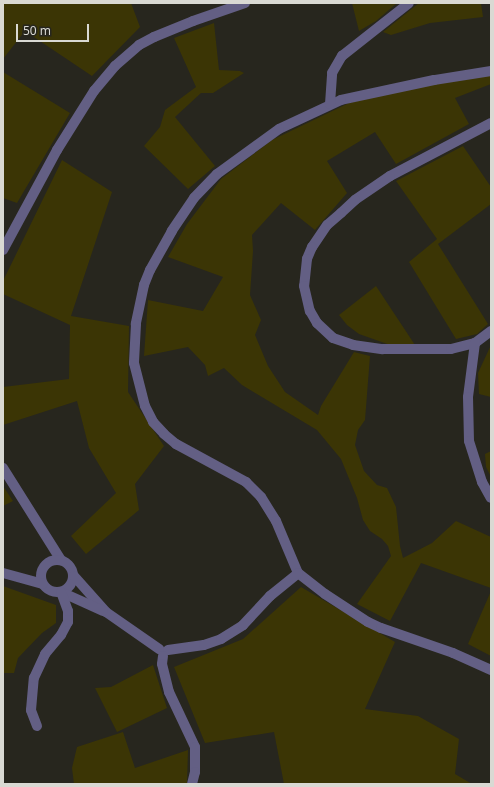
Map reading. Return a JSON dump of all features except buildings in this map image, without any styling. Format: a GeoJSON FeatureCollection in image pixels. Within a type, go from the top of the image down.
{"type":"FeatureCollection","features":[{"type":"Feature","properties":{"kind":"street"},"geometry":{"type":"LineString","coordinates":[[3,250],[57,150],[94,91],[115,66],[139,45],[154,37],[193,20],[245,3]]}},
{"type":"Feature","properties":{"kind":"street"},"geometry":{"type":"LineString","coordinates":[[330,104],[332,73],[342,56],[409,3]]}},
{"type":"Feature","properties":{"kind":"street"},"geometry":{"type":"LineString","coordinates":[[491,71],[397,87],[341,100],[279,129],[253,146],[217,174],[194,198],[172,231],[150,270],[139,306],[134,344],[134,363],[138,386],[145,406],[153,422],[176,444],[246,482],[261,496],[276,521],[298,573],[348,609],[374,625],[453,653],[491,670]]}},
{"type":"Feature","properties":{"kind":"street"},"geometry":{"type":"LineString","coordinates":[[491,123],[390,176],[355,200],[328,225],[318,237],[307,259],[304,272],[306,298],[310,311],[324,331],[342,342],[364,347],[421,350],[451,349],[475,343],[491,332]]}},
{"type":"Feature","properties":{"kind":"street"},"geometry":{"type":"LineString","coordinates":[[475,343],[468,397],[469,441],[482,482],[491,498]]}},
{"type":"Feature","properties":{"kind":"street"},"geometry":{"type":"LineString","coordinates":[[3,468],[61,560],[70,566],[74,576],[106,612]]}},
{"type":"Feature","properties":{"kind":"street"},"geometry":{"type":"LineString","coordinates":[[43,584],[41,574],[46,564],[50,561],[61,560]]}},
{"type":"Feature","properties":{"kind":"street"},"geometry":{"type":"LineString","coordinates":[[3,573],[43,584],[51,591],[61,592],[106,612],[163,652],[204,645],[221,639],[243,625],[270,596],[298,573]]}},
{"type":"Feature","properties":{"kind":"street"},"geometry":{"type":"LineString","coordinates":[[61,592],[70,587],[74,576]]}},
{"type":"Feature","properties":{"kind":"street"},"geometry":{"type":"LineString","coordinates":[[37,726],[31,710],[34,678],[46,654],[61,635],[68,622],[68,611],[61,592]]}},
{"type":"Feature","properties":{"kind":"street"},"geometry":{"type":"LineString","coordinates":[[163,652],[162,664],[170,692],[195,748],[195,772],[192,784]]}},
{"type":"Feature","properties":{"kind":"shaded area"},"geometry":{"type":"Polygon","coordinates":[[[3,3],[131,3],[140,27],[92,76],[25,31],[3,59],[3,3]]]}},
{"type":"Feature","properties":{"kind":"shaded area"},"geometry":{"type":"Polygon","coordinates":[[[352,3],[397,3],[376,21],[359,31],[352,3]]]}},
{"type":"Feature","properties":{"kind":"shaded area"},"geometry":{"type":"Polygon","coordinates":[[[419,3],[481,3],[483,17],[430,23],[391,35],[383,32],[419,3]]]}},
{"type":"Feature","properties":{"kind":"shaded area"},"geometry":{"type":"Polygon","coordinates":[[[214,23],[219,70],[240,71],[244,73],[213,93],[201,93],[175,117],[215,166],[188,189],[144,146],[160,127],[165,110],[196,87],[174,38],[214,23]]]}},
{"type":"Feature","properties":{"kind":"shaded area"},"geometry":{"type":"Polygon","coordinates":[[[3,72],[70,113],[17,203],[3,198],[3,72]]]}},
{"type":"Feature","properties":{"kind":"shaded area"},"geometry":{"type":"Polygon","coordinates":[[[491,75],[491,84],[455,98],[469,124],[396,164],[375,132],[327,161],[347,193],[315,230],[281,203],[252,235],[253,251],[250,295],[261,320],[255,335],[268,366],[285,392],[318,415],[321,406],[354,352],[370,356],[365,420],[358,430],[355,445],[364,471],[377,485],[387,488],[396,507],[400,546],[403,558],[432,543],[456,521],[491,537],[491,588],[421,563],[390,621],[357,604],[391,556],[388,546],[382,539],[370,531],[363,520],[357,498],[341,459],[317,430],[242,385],[224,368],[208,376],[205,365],[188,347],[144,356],[148,300],[203,311],[223,277],[168,257],[187,224],[221,179],[272,140],[349,103],[396,91],[491,75]]]}},
{"type":"Feature","properties":{"kind":"shaded area"},"geometry":{"type":"Polygon","coordinates":[[[463,146],[491,187],[491,204],[438,244],[488,324],[477,334],[456,339],[409,262],[437,239],[396,181],[463,146]]]}},
{"type":"Feature","properties":{"kind":"shaded area"},"geometry":{"type":"Polygon","coordinates":[[[62,160],[112,192],[71,316],[129,326],[128,392],[164,446],[135,484],[139,510],[86,554],[71,536],[116,493],[89,448],[77,401],[3,425],[3,387],[69,379],[70,325],[3,294],[3,281],[62,160]]]}},
{"type":"Feature","properties":{"kind":"shaded area"},"geometry":{"type":"Polygon","coordinates":[[[376,286],[415,345],[393,346],[359,334],[347,325],[339,315],[376,286]]]}},
{"type":"Feature","properties":{"kind":"shaded area"},"geometry":{"type":"Polygon","coordinates":[[[491,345],[491,397],[479,394],[478,373],[491,345]]]}},
{"type":"Feature","properties":{"kind":"shaded area"},"geometry":{"type":"Polygon","coordinates":[[[491,451],[491,477],[486,467],[485,454],[491,451]]]}},
{"type":"Feature","properties":{"kind":"shaded area"},"geometry":{"type":"Polygon","coordinates":[[[3,486],[13,501],[3,506],[3,486]]]}},
{"type":"Feature","properties":{"kind":"shaded area"},"geometry":{"type":"Polygon","coordinates":[[[3,586],[56,605],[56,623],[42,633],[18,658],[14,673],[3,673],[3,586]]]}},
{"type":"Feature","properties":{"kind":"shaded area"},"geometry":{"type":"Polygon","coordinates":[[[301,587],[395,642],[365,709],[418,716],[459,739],[455,774],[472,784],[284,784],[274,732],[205,743],[174,667],[243,639],[301,587]]]}},
{"type":"Feature","properties":{"kind":"shaded area"},"geometry":{"type":"Polygon","coordinates":[[[491,591],[491,656],[468,644],[491,591]]]}},
{"type":"Feature","properties":{"kind":"shaded area"},"geometry":{"type":"Polygon","coordinates":[[[153,665],[167,708],[117,732],[95,688],[111,687],[153,665]]]}},
{"type":"Feature","properties":{"kind":"shaded area"},"geometry":{"type":"Polygon","coordinates":[[[123,732],[135,768],[188,750],[187,784],[74,784],[72,768],[77,747],[123,732]]]}}]}
